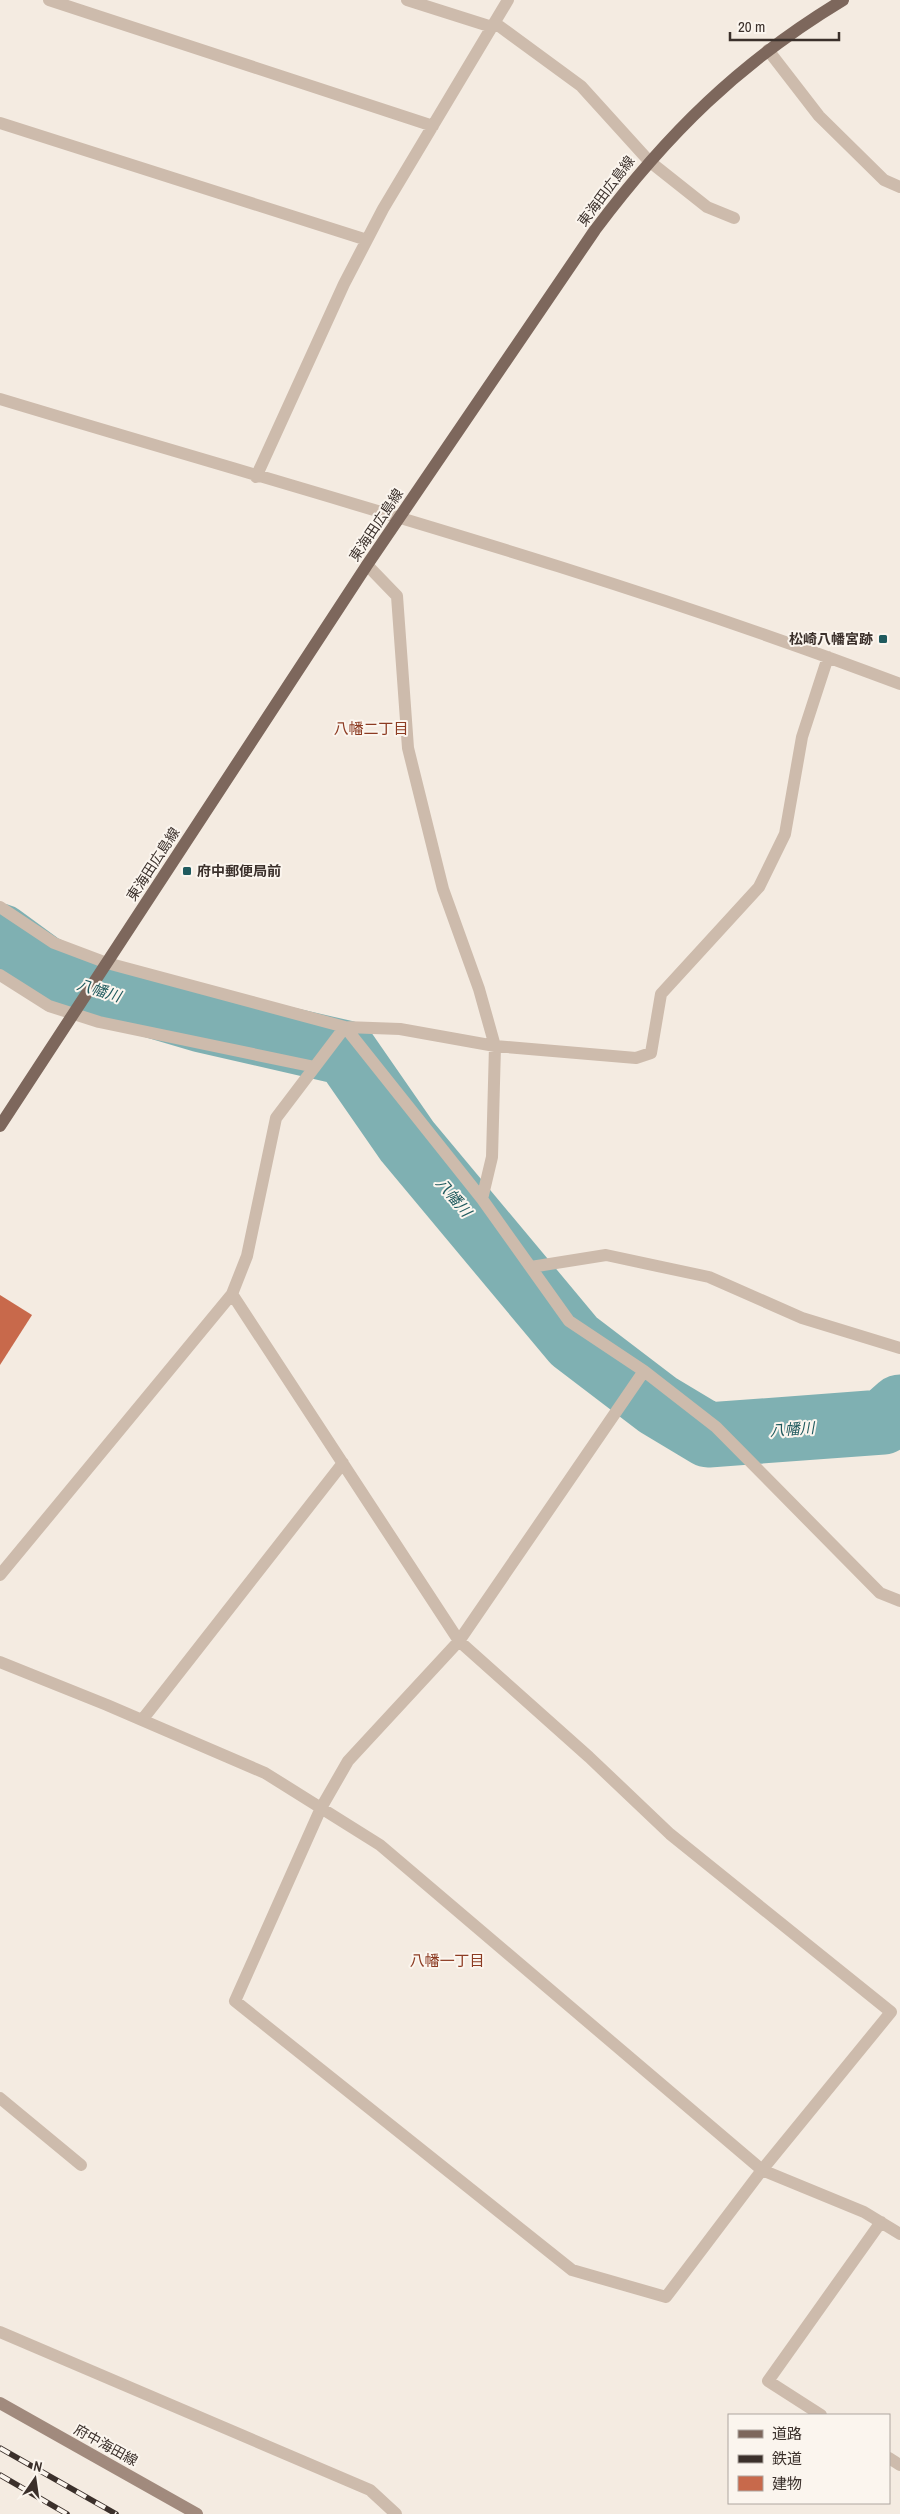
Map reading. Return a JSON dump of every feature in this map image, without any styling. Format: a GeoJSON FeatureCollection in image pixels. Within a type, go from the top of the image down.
{"type":"FeatureCollection","features":[{"type":"Feature","properties":{"kind":"main road","name":"東海田広島線"},"geometry":{"type":"LineString","coordinates":[[0,1126],[367,565],[595,230],[649,160],[710,98],[768,50],[843,0]]}},
{"type":"Feature","properties":{"kind":"main road","name":"府中海田線"},"geometry":{"type":"LineString","coordinates":[[0,2403],[197,2514]]}},
{"type":"Feature","properties":{"kind":"street"},"geometry":{"type":"LineString","coordinates":[[49,0],[433,126]]}},
{"type":"Feature","properties":{"kind":"street"},"geometry":{"type":"LineString","coordinates":[[407,0],[494,25],[580,86],[649,160],[707,207],[734,218]]}},
{"type":"Feature","properties":{"kind":"street"},"geometry":{"type":"LineString","coordinates":[[256,477],[344,284],[367,240],[508,0]]}},
{"type":"Feature","properties":{"kind":"street"},"geometry":{"type":"LineString","coordinates":[[768,50],[819,116],[884,180],[900,187]]}},
{"type":"Feature","properties":{"kind":"street"},"geometry":{"type":"LineString","coordinates":[[0,123],[367,240]]}},
{"type":"Feature","properties":{"kind":"street"},"geometry":{"type":"LineString","coordinates":[[0,399],[256,477],[400,516],[828,657],[900,684]]}},
{"type":"Feature","properties":{"kind":"street"},"geometry":{"type":"LineString","coordinates":[[367,565],[397,596],[408,748],[443,889],[479,989],[495,1046],[492,1157],[482,1199]]}},
{"type":"Feature","properties":{"kind":"street"},"geometry":{"type":"LineString","coordinates":[[0,907],[54,943],[108,963],[345,1027],[400,1029],[495,1046],[636,1058],[651,1053],[661,994],[759,887],[785,834],[802,737],[828,657]]}},
{"type":"Feature","properties":{"kind":"street"},"geometry":{"type":"LineString","coordinates":[[0,974],[49,1006],[98,1022],[315,1067]]}},
{"type":"Feature","properties":{"kind":"street"},"geometry":{"type":"LineString","coordinates":[[0,1575],[232,1294],[247,1256],[276,1118],[345,1027]]}},
{"type":"Feature","properties":{"kind":"street"},"geometry":{"type":"LineString","coordinates":[[345,1027],[482,1199],[569,1321],[644,1371],[716,1427],[880,1593],[900,1601]]}},
{"type":"Feature","properties":{"kind":"street"},"geometry":{"type":"LineString","coordinates":[[531,1267],[606,1256],[709,1277],[802,1318],[900,1348]]}},
{"type":"Feature","properties":{"kind":"street"},"geometry":{"type":"LineString","coordinates":[[232,1294],[459,1641],[589,1756],[670,1834],[891,2012],[762,2170],[666,2297],[572,2270],[235,2001],[321,1808],[348,1760],[459,1641],[644,1371]]}},
{"type":"Feature","properties":{"kind":"street"},"geometry":{"type":"LineString","coordinates":[[142,1720],[343,1463]]}},
{"type":"Feature","properties":{"kind":"street"},"geometry":{"type":"LineString","coordinates":[[0,1662],[265,1773],[321,1808],[380,1846],[762,2170],[864,2212],[900,2234]]}},
{"type":"Feature","properties":{"kind":"street"},"geometry":{"type":"LineString","coordinates":[[0,2098],[82,2165]]}},
{"type":"Feature","properties":{"kind":"street"},"geometry":{"type":"LineString","coordinates":[[819,2414],[768,2381],[881,2222]]}},
{"type":"Feature","properties":{"kind":"street"},"geometry":{"type":"LineString","coordinates":[[0,2332],[370,2490],[396,2514]]}},
{"type":"Feature","properties":{"kind":"building"},"geometry":{"type":"Polygon","coordinates":[[[0,1295],[32,1315],[0,1365],[0,1295]]]}},
{"type":"Feature","properties":{"kind":"waterway","name":"八幡川"},"geometry":{"type":"LineString","coordinates":[[0,936],[41,966],[73,982],[202,1020],[346,1053],[407,1141],[574,1341],[658,1405],[708,1435],[883,1422],[900,1407]]}},
{"type":"Feature","properties":{"kind":"railway"},"geometry":{"type":"LineString","coordinates":[[0,2448],[116,2514]]}},
{"type":"Feature","properties":{"kind":"railway"},"geometry":{"type":"LineString","coordinates":[[0,2475],[67,2514]]}},
{"type":"Feature","properties":{"kind":"place","name":"松崎八幡宮跡"},"geometry":{"type":"Point","coordinates":[883,639]}},
{"type":"Feature","properties":{"kind":"place","name":"府中郵便局前"},"geometry":{"type":"Point","coordinates":[187,871]}},
{"type":"Feature","properties":{"kind":"district","name":"八幡二丁目"},"geometry":{"type":"Point","coordinates":[371,728]}},
{"type":"Feature","properties":{"kind":"district","name":"八幡一丁目"},"geometry":{"type":"Point","coordinates":[447,1960]}}]}
